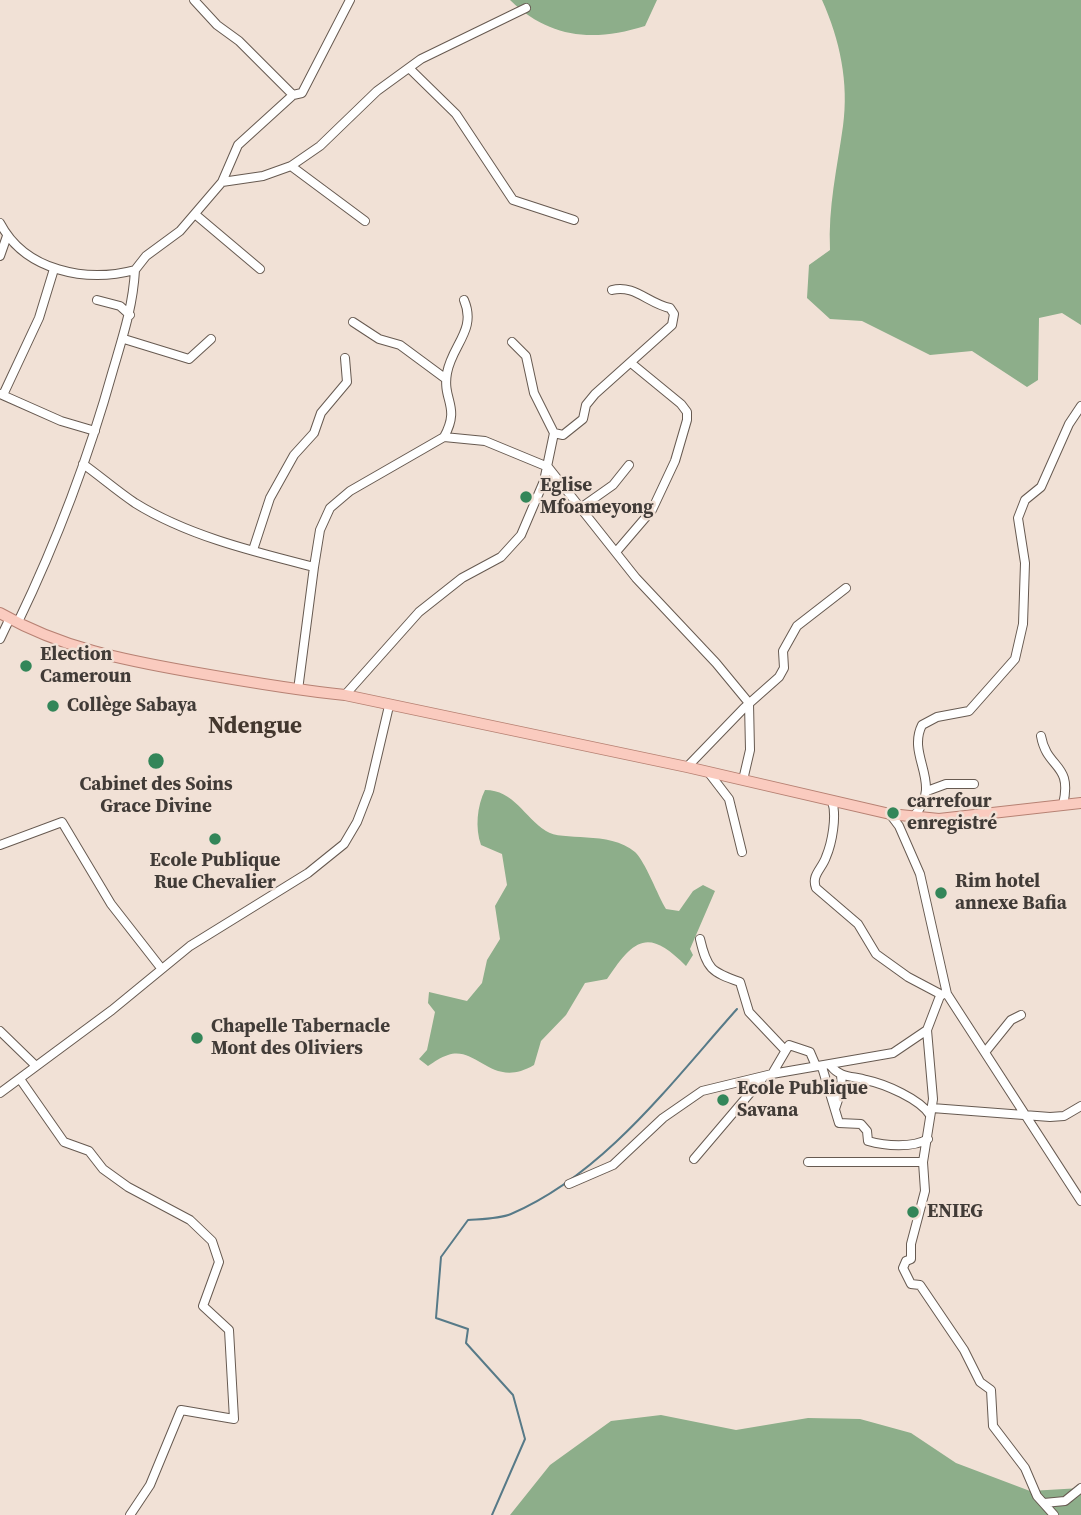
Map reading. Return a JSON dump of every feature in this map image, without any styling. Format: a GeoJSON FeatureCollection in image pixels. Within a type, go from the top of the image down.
{"type":"FeatureCollection","features":[{"type":"Feature","properties":{"kind":"main road"},"geometry":{"type":"LineString","coordinates":[[9,618],[57,641],[107,657],[298,690],[345,695],[707,771],[890,814],[962,817],[1081,803]]}},
{"type":"Feature","properties":{"kind":"street"},"geometry":{"type":"LineString","coordinates":[[194,0],[217,26],[239,41],[293,94]]}},
{"type":"Feature","properties":{"kind":"street"},"geometry":{"type":"LineString","coordinates":[[0,639],[9,618],[56,537],[83,464],[124,339],[130,315],[135,270],[146,256],[169,241],[195,215],[222,182],[238,145],[293,94],[302,93],[350,0]]}},
{"type":"Feature","properties":{"kind":"street"},"geometry":{"type":"LineString","coordinates":[[222,182],[263,176],[291,166],[320,146],[363,104],[408,68],[437,50],[526,8]]}},
{"type":"Feature","properties":{"kind":"street"},"geometry":{"type":"LineString","coordinates":[[408,68],[456,114],[475,139],[489,169],[513,201],[574,220]]}},
{"type":"Feature","properties":{"kind":"street"},"geometry":{"type":"LineString","coordinates":[[291,166],[365,221]]}},
{"type":"Feature","properties":{"kind":"street"},"geometry":{"type":"LineString","coordinates":[[195,215],[260,269]]}},
{"type":"Feature","properties":{"kind":"street"},"geometry":{"type":"LineString","coordinates":[[0,223],[7,236],[32,260],[54,269],[114,274],[135,270]]}},
{"type":"Feature","properties":{"kind":"street"},"geometry":{"type":"LineString","coordinates":[[0,256],[7,236]]}},
{"type":"Feature","properties":{"kind":"street"},"geometry":{"type":"LineString","coordinates":[[54,269],[39,318],[1,394],[61,421],[95,431]]}},
{"type":"Feature","properties":{"kind":"street"},"geometry":{"type":"LineString","coordinates":[[554,433],[562,435],[583,419],[589,400],[651,346],[662,331],[670,331],[674,312],[624,288],[612,290]]}},
{"type":"Feature","properties":{"kind":"street"},"geometry":{"type":"LineString","coordinates":[[97,300],[120,306],[130,315]]}},
{"type":"Feature","properties":{"kind":"street"},"geometry":{"type":"LineString","coordinates":[[444,437],[453,410],[446,379],[450,361],[469,322],[464,300]]}},
{"type":"Feature","properties":{"kind":"street"},"geometry":{"type":"LineString","coordinates":[[353,322],[379,339],[400,345],[446,379]]}},
{"type":"Feature","properties":{"kind":"street"},"geometry":{"type":"LineString","coordinates":[[124,339],[189,359],[211,339]]}},
{"type":"Feature","properties":{"kind":"street"},"geometry":{"type":"LineString","coordinates":[[345,695],[399,633],[441,592],[513,547],[530,518],[548,467],[554,433],[534,393],[526,356],[512,342]]}},
{"type":"Feature","properties":{"kind":"street"},"geometry":{"type":"LineString","coordinates":[[253,550],[271,498],[294,455],[314,433],[320,414],[346,382],[345,358]]}},
{"type":"Feature","properties":{"kind":"street"},"geometry":{"type":"LineString","coordinates":[[616,552],[657,501],[675,461],[687,420],[681,404],[631,363]]}},
{"type":"Feature","properties":{"kind":"street"},"geometry":{"type":"LineString","coordinates":[[914,817],[924,805],[927,790],[918,743],[922,725],[937,717],[969,711],[1016,659],[1023,624],[1025,563],[1018,518],[1025,500],[1041,487],[1069,424],[1081,406]]}},
{"type":"Feature","properties":{"kind":"street"},"geometry":{"type":"LineString","coordinates":[[298,690],[320,530],[330,508],[350,491],[444,437],[485,441],[548,467],[579,509],[749,703],[750,742],[743,780]]}},
{"type":"Feature","properties":{"kind":"street"},"geometry":{"type":"LineString","coordinates":[[83,464],[146,509],[253,550],[314,567]]}},
{"type":"Feature","properties":{"kind":"street"},"geometry":{"type":"LineString","coordinates":[[579,509],[613,485],[629,465]]}},
{"type":"Feature","properties":{"kind":"street"},"geometry":{"type":"LineString","coordinates":[[687,767],[783,672],[783,651],[797,626],[846,587]]}},
{"type":"Feature","properties":{"kind":"street"},"geometry":{"type":"LineString","coordinates":[[0,1093],[113,1010],[161,968],[207,934],[309,873],[344,844],[357,822],[369,791],[389,706]]}},
{"type":"Feature","properties":{"kind":"street"},"geometry":{"type":"LineString","coordinates":[[1041,736],[1044,751],[1065,775],[1067,788],[1063,805]]}},
{"type":"Feature","properties":{"kind":"street"},"geometry":{"type":"LineString","coordinates":[[707,771],[729,799],[743,852]]}},
{"type":"Feature","properties":{"kind":"street"},"geometry":{"type":"LineString","coordinates":[[927,790],[946,784],[974,784]]}},
{"type":"Feature","properties":{"kind":"street"},"geometry":{"type":"LineString","coordinates":[[832,801],[833,824],[829,849],[815,877],[816,888],[858,924],[876,954],[944,995],[1028,1115],[1081,1201]]}},
{"type":"Feature","properties":{"kind":"street"},"geometry":{"type":"LineString","coordinates":[[569,1184],[613,1165],[663,1118],[690,1097],[716,1086],[893,1053],[927,1030],[944,995],[920,874],[899,826],[890,814]]}},
{"type":"Feature","properties":{"kind":"street"},"geometry":{"type":"LineString","coordinates":[[0,845],[62,822],[111,904],[161,968]]}},
{"type":"Feature","properties":{"kind":"street"},"geometry":{"type":"LineString","coordinates":[[700,939],[706,962],[717,973],[740,982],[749,1012],[784,1049]]}},
{"type":"Feature","properties":{"kind":"street"},"geometry":{"type":"LineString","coordinates":[[985,1051],[1011,1020],[1021,1015]]}},
{"type":"Feature","properties":{"kind":"street"},"geometry":{"type":"LineString","coordinates":[[927,1030],[933,1086],[923,1162],[925,1191],[911,1244],[911,1259],[904,1265],[905,1273],[911,1284],[920,1285],[932,1300],[964,1350],[980,1382],[990,1390],[993,1426],[1025,1468],[1037,1496],[1054,1515]]}},
{"type":"Feature","properties":{"kind":"street"},"geometry":{"type":"LineString","coordinates":[[0,1031],[36,1066]]}},
{"type":"Feature","properties":{"kind":"street"},"geometry":{"type":"LineString","coordinates":[[772,1074],[783,1057],[784,1049],[789,1045],[804,1048],[823,1066],[841,1075],[880,1084],[931,1111],[1064,1115],[1081,1106]]}},
{"type":"Feature","properties":{"kind":"street"},"geometry":{"type":"LineString","coordinates":[[823,1066],[839,1123],[860,1124],[867,1131],[868,1141],[919,1144],[928,1139]]}},
{"type":"Feature","properties":{"kind":"street"},"geometry":{"type":"LineString","coordinates":[[835,1110],[842,1088],[841,1075]]}},
{"type":"Feature","properties":{"kind":"street"},"geometry":{"type":"LineString","coordinates":[[20,1079],[64,1142],[89,1151],[103,1169],[128,1188],[190,1220],[212,1241],[217,1252],[219,1262],[202,1306],[229,1330],[234,1419],[181,1410],[150,1485],[130,1515]]}},
{"type":"Feature","properties":{"kind":"street"},"geometry":{"type":"LineString","coordinates":[[694,1160],[762,1079]]}},
{"type":"Feature","properties":{"kind":"street"},"geometry":{"type":"LineString","coordinates":[[808,1162],[923,1162]]}},
{"type":"Feature","properties":{"kind":"street"},"geometry":{"type":"LineString","coordinates":[[1044,1503],[1065,1501],[1081,1488]]}},
{"type":"Feature","properties":{"kind":"green space"},"geometry":{"type":"Polygon","coordinates":[[[510,0],[657,0],[645,26],[590,35],[573,34],[541,23],[510,0]]]}},
{"type":"Feature","properties":{"kind":"green space"},"geometry":{"type":"Polygon","coordinates":[[[822,0],[1081,0],[1081,325],[1062,313],[1039,318],[1038,380],[1027,387],[972,351],[930,355],[862,321],[830,319],[807,298],[809,265],[830,250],[832,203],[845,110],[842,62],[822,0]]]}},
{"type":"Feature","properties":{"kind":"green space"},"geometry":{"type":"Polygon","coordinates":[[[485,790],[504,794],[538,825],[553,834],[612,841],[635,852],[666,909],[679,911],[693,891],[703,885],[715,891],[690,949],[693,955],[686,966],[673,954],[651,942],[634,947],[607,979],[585,983],[566,1015],[541,1041],[534,1065],[507,1073],[458,1054],[445,1056],[428,1066],[419,1059],[427,1050],[435,1012],[428,1003],[429,992],[467,1001],[482,983],[487,960],[500,939],[495,906],[507,885],[502,854],[481,845],[479,838],[478,817],[485,790]]]}},
{"type":"Feature","properties":{"kind":"green space"},"geometry":{"type":"Polygon","coordinates":[[[661,1415],[736,1430],[808,1418],[860,1419],[911,1433],[956,1463],[1030,1491],[1081,1488],[1081,1515],[510,1515],[550,1465],[611,1421],[661,1415]]]}},
{"type":"Feature","properties":{"kind":"waterway"},"geometry":{"type":"LineString","coordinates":[[492,1515],[525,1439],[513,1395],[466,1343],[468,1329],[436,1318],[441,1257],[468,1220],[511,1214],[545,1197],[606,1151],[661,1096],[737,1009]]}},
{"type":"Feature","properties":{"kind":"place","name":"Eglise Mfoameyong"},"geometry":{"type":"Point","coordinates":[526,497]}},
{"type":"Feature","properties":{"kind":"place","name":"Election Cameroun"},"geometry":{"type":"Point","coordinates":[26,666]}},
{"type":"Feature","properties":{"kind":"place","name":"Collège Sabaya"},"geometry":{"type":"Point","coordinates":[53,706]}},
{"type":"Feature","properties":{"kind":"place","name":"Cabinet des Soins Grace Divine"},"geometry":{"type":"Point","coordinates":[156,761]}},
{"type":"Feature","properties":{"kind":"place","name":"carrefour enregistré"},"geometry":{"type":"Point","coordinates":[893,813]}},
{"type":"Feature","properties":{"kind":"place","name":"Ecole Publique Rue Chevalier"},"geometry":{"type":"Point","coordinates":[215,839]}},
{"type":"Feature","properties":{"kind":"place","name":"Rim hotel annexe Bafia"},"geometry":{"type":"Point","coordinates":[941,893]}},
{"type":"Feature","properties":{"kind":"place","name":"Chapelle Tabernacle Mont des Oliviers"},"geometry":{"type":"Point","coordinates":[197,1038]}},
{"type":"Feature","properties":{"kind":"place","name":"Ecole Publique Savana"},"geometry":{"type":"Point","coordinates":[723,1100]}},
{"type":"Feature","properties":{"kind":"place","name":"ENIEG"},"geometry":{"type":"Point","coordinates":[913,1212]}},
{"type":"Feature","properties":{"kind":"district","name":"Ndengue"},"geometry":{"type":"Point","coordinates":[255,727]}}]}
